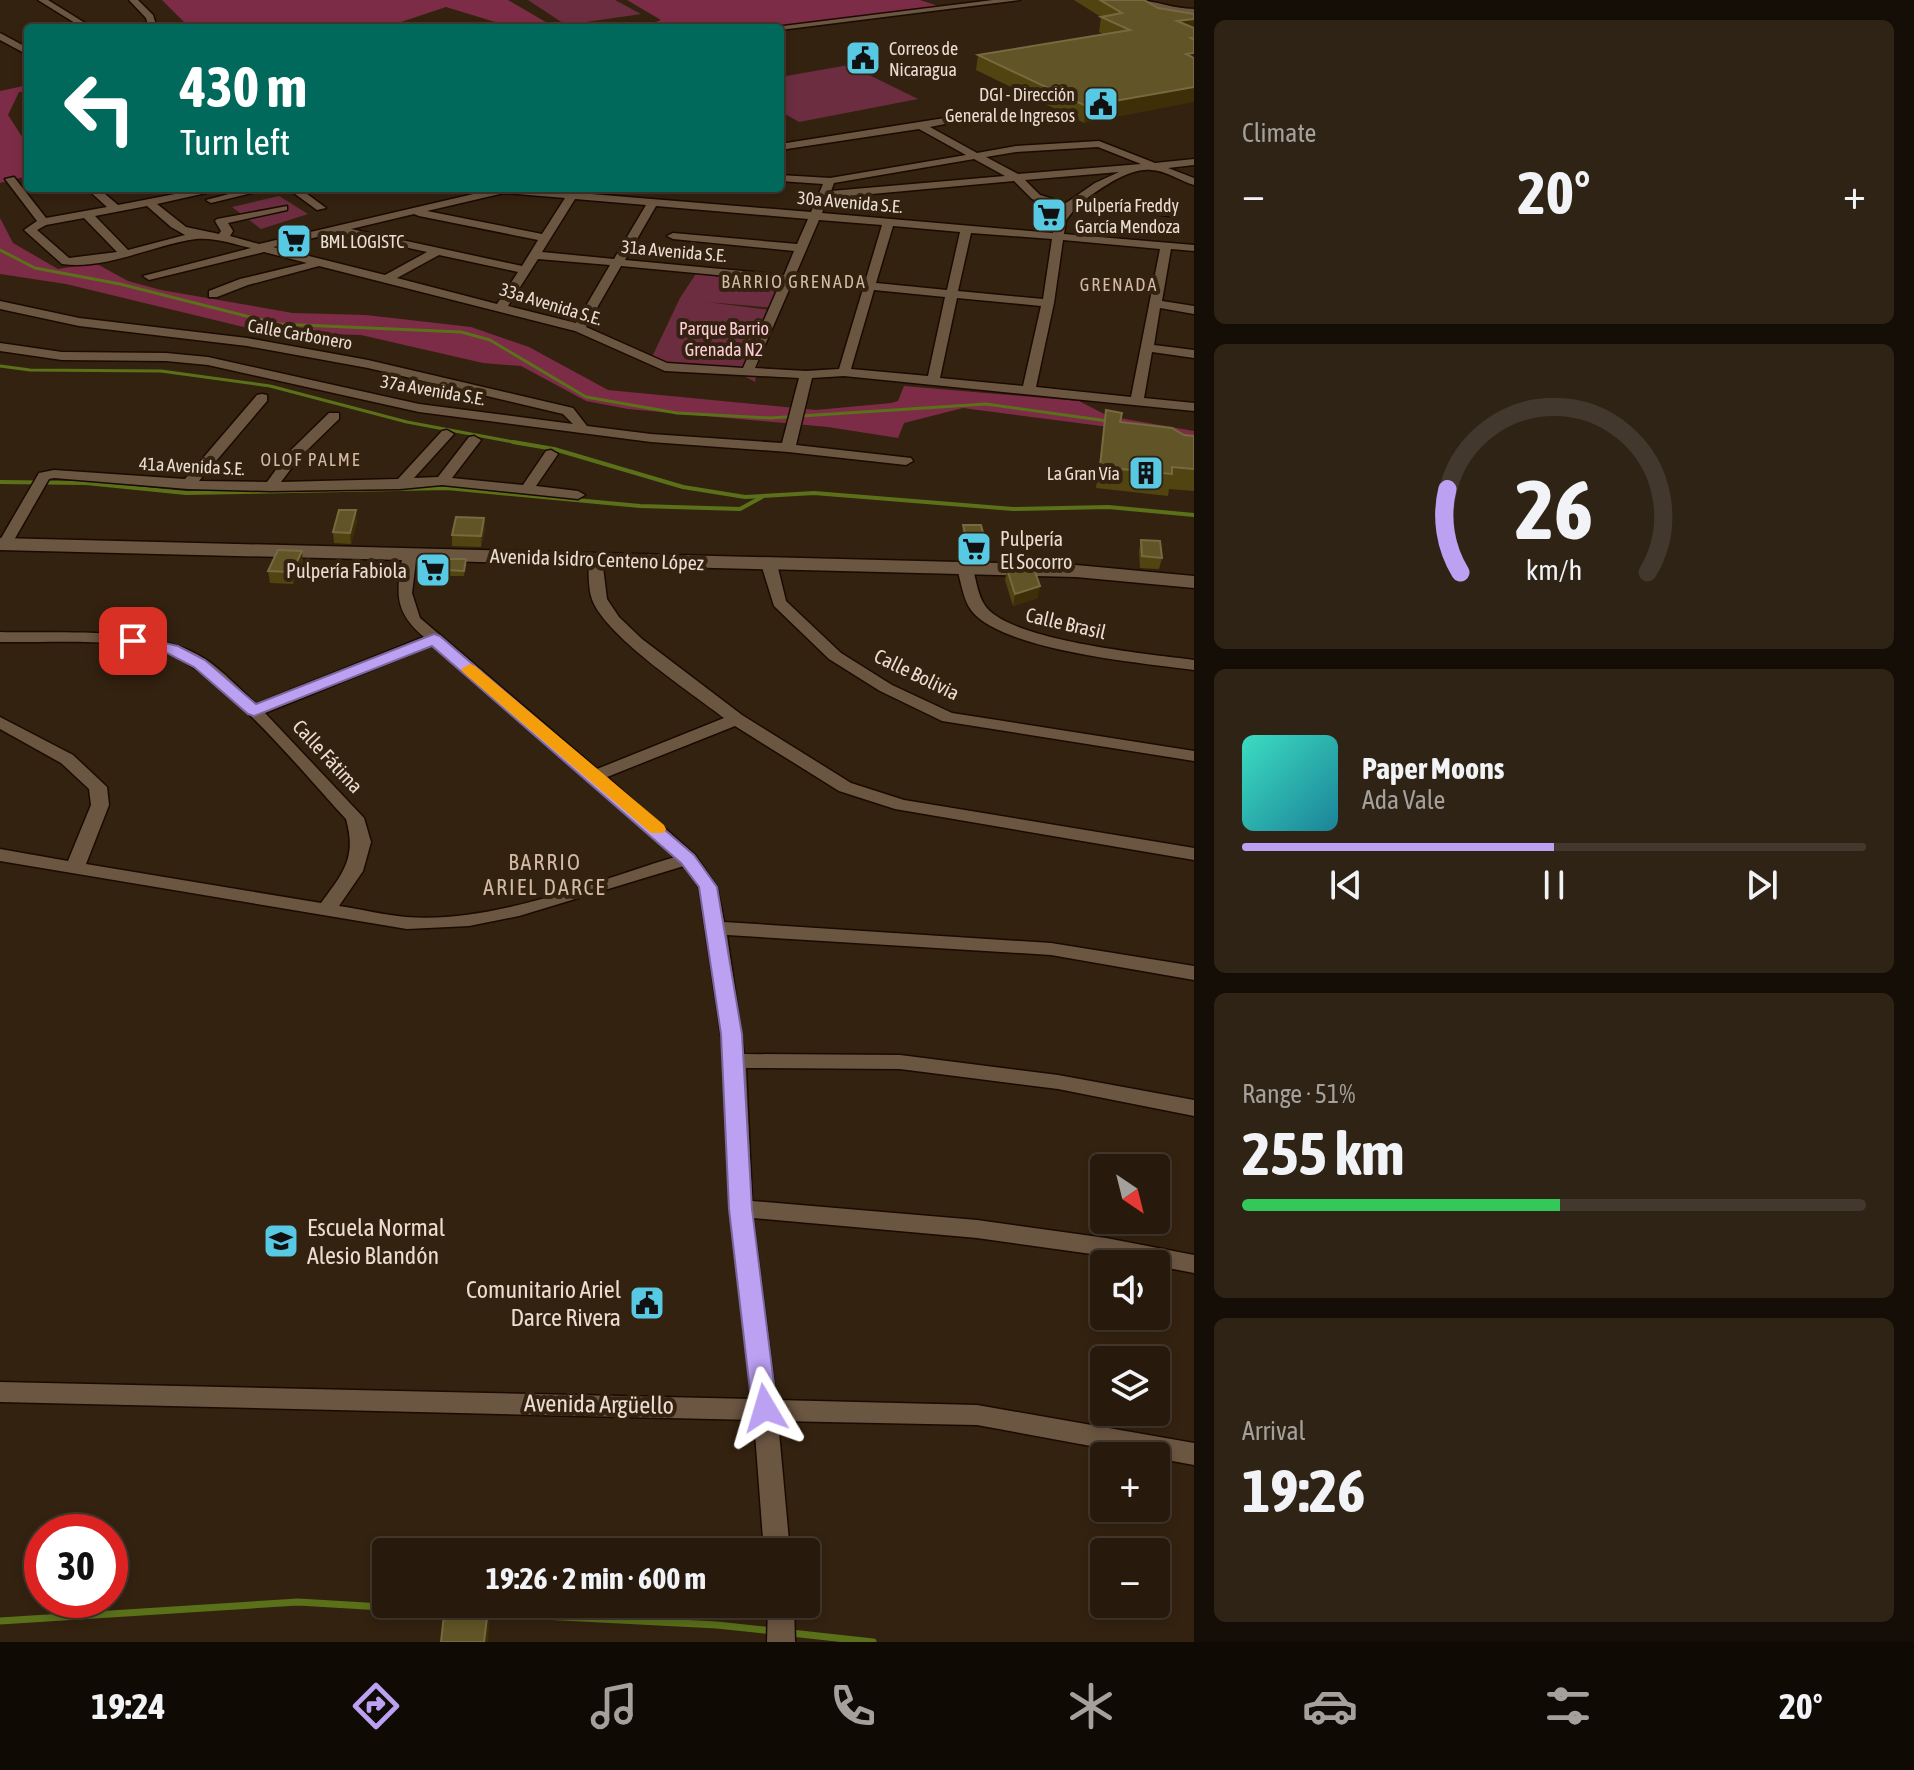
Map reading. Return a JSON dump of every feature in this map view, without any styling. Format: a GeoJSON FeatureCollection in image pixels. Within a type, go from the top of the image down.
{"type":"FeatureCollection","features":[{"type":"Feature","properties":{"kind":"street"},"geometry":{"type":"LineString","coordinates":[[42,0],[82,24]]}},
{"type":"Feature","properties":{"kind":"street"},"geometry":{"type":"LineString","coordinates":[[133,0],[150,17],[152,24]]}},
{"type":"Feature","properties":{"kind":"street"},"geometry":{"type":"LineString","coordinates":[[784,27],[1016,0]]}},
{"type":"Feature","properties":{"kind":"street"},"geometry":{"type":"LineString","coordinates":[[1140,0],[1193,18]]}},
{"type":"Feature","properties":{"kind":"street"},"geometry":{"type":"LineString","coordinates":[[1162,0],[1193,18]]}},
{"type":"Feature","properties":{"kind":"street"},"geometry":{"type":"LineString","coordinates":[[0,36],[24,50]]}},
{"type":"Feature","properties":{"kind":"street"},"geometry":{"type":"LineString","coordinates":[[784,146],[951,120]]}},
{"type":"Feature","properties":{"kind":"street"},"geometry":{"type":"LineString","coordinates":[[920,126],[978,154],[1017,178],[1036,197],[1173,215]]}},
{"type":"Feature","properties":{"kind":"street"},"geometry":{"type":"LineString","coordinates":[[784,178],[830,181],[978,154],[1099,144],[1194,182]]}},
{"type":"Feature","properties":{"kind":"street"},"geometry":{"type":"LineString","coordinates":[[824,195],[1077,170],[1194,162]]}},
{"type":"Feature","properties":{"kind":"street"},"geometry":{"type":"LineString","coordinates":[[1029,390],[1048,303],[1060,220],[1071,204],[1099,185],[1136,168]]}},
{"type":"Feature","properties":{"kind":"street"},"geometry":{"type":"LineString","coordinates":[[10,179],[43,222]]}},
{"type":"Feature","properties":{"kind":"street"},"geometry":{"type":"LineString","coordinates":[[747,373],[830,181]]}},
{"type":"Feature","properties":{"kind":"street"},"geometry":{"type":"LineString","coordinates":[[96,192],[115,208]]}},
{"type":"Feature","properties":{"kind":"street"},"geometry":{"type":"LineString","coordinates":[[159,192],[166,198]]}},
{"type":"Feature","properties":{"kind":"street"},"geometry":{"type":"LineString","coordinates":[[153,205],[166,198],[200,192]]}},
{"type":"Feature","properties":{"kind":"street"},"geometry":{"type":"LineString","coordinates":[[194,236],[126,254],[66,262],[30,230],[43,222],[115,208],[240,192]]}},
{"type":"Feature","properties":{"kind":"street"},"geometry":{"type":"LineString","coordinates":[[298,192],[321,208]]}},
{"type":"Feature","properties":{"kind":"street","name":"30a Avenida S.E."},"geometry":{"type":"LineString","coordinates":[[149,276],[496,192]]}},
{"type":"Feature","properties":{"kind":"street"},"geometry":{"type":"LineString","coordinates":[[501,307],[574,192]]}},
{"type":"Feature","properties":{"kind":"street","name":"30a Avenida S.E."},"geometry":{"type":"LineString","coordinates":[[574,192],[652,204],[1194,248]]}},
{"type":"Feature","properties":{"kind":"street"},"geometry":{"type":"LineString","coordinates":[[579,328],[652,204]]}},
{"type":"Feature","properties":{"kind":"street"},"geometry":{"type":"LineString","coordinates":[[153,205],[177,228],[194,236]]}},
{"type":"Feature","properties":{"kind":"street"},"geometry":{"type":"LineString","coordinates":[[223,238],[227,231],[221,221],[283,208]]}},
{"type":"Feature","properties":{"kind":"street"},"geometry":{"type":"LineString","coordinates":[[412,212],[546,238]]}},
{"type":"Feature","properties":{"kind":"street"},"geometry":{"type":"LineString","coordinates":[[87,214],[126,254]]}},
{"type":"Feature","properties":{"kind":"street"},"geometry":{"type":"LineString","coordinates":[[844,372],[888,223]]}},
{"type":"Feature","properties":{"kind":"street"},"geometry":{"type":"LineString","coordinates":[[337,229],[526,270]]}},
{"type":"Feature","properties":{"kind":"street"},"geometry":{"type":"LineString","coordinates":[[933,381],[966,229]]}},
{"type":"Feature","properties":{"kind":"street","name":"33a Avenida S.E."},"geometry":{"type":"LineString","coordinates":[[194,236],[223,238],[579,328],[665,367],[806,375],[844,372],[1194,407]]}},
{"type":"Feature","properties":{"kind":"street"},"geometry":{"type":"LineString","coordinates":[[673,236],[802,248]]}},
{"type":"Feature","properties":{"kind":"street"},"geometry":{"type":"LineString","coordinates":[[1137,400],[1166,246]]}},
{"type":"Feature","properties":{"kind":"street"},"geometry":{"type":"LineString","coordinates":[[387,279],[437,251]]}},
{"type":"Feature","properties":{"kind":"street","name":"31a Avenida S.E."},"geometry":{"type":"LineString","coordinates":[[536,255],[1048,303]]}},
{"type":"Feature","properties":{"kind":"street"},"geometry":{"type":"LineString","coordinates":[[213,294],[244,282],[318,263]]}},
{"type":"Feature","properties":{"kind":"street"},"geometry":{"type":"LineString","coordinates":[[1157,304],[1194,310]]}},
{"type":"Feature","properties":{"kind":"street","name":"Calle Carbonero"},"geometry":{"type":"LineString","coordinates":[[0,305],[79,322],[272,346],[368,364],[568,411],[580,423],[581,430]]}},
{"type":"Feature","properties":{"kind":"street"},"geometry":{"type":"LineString","coordinates":[[241,369],[272,346]]}},
{"type":"Feature","properties":{"kind":"street","name":"37a Avenida S.E."},"geometry":{"type":"LineString","coordinates":[[0,347],[62,356],[166,357],[241,369],[419,408],[581,430],[906,461]]}},
{"type":"Feature","properties":{"kind":"street"},"geometry":{"type":"LineString","coordinates":[[1147,348],[1194,354]]}},
{"type":"Feature","properties":{"kind":"street"},"geometry":{"type":"LineString","coordinates":[[788,448],[806,375]]}},
{"type":"Feature","properties":{"kind":"street"},"geometry":{"type":"LineString","coordinates":[[188,485],[262,398]]}},
{"type":"Feature","properties":{"kind":"street"},"geometry":{"type":"LineString","coordinates":[[271,487],[294,455],[334,416]]}},
{"type":"Feature","properties":{"kind":"street"},"geometry":{"type":"LineString","coordinates":[[400,485],[447,434]]}},
{"type":"Feature","properties":{"kind":"street"},"geometry":{"type":"LineString","coordinates":[[442,481],[474,440]]}},
{"type":"Feature","properties":{"kind":"street"},"geometry":{"type":"LineString","coordinates":[[526,491],[551,454]]}},
{"type":"Feature","properties":{"kind":"street","name":"41a Avenida S.E."},"geometry":{"type":"LineString","coordinates":[[2,544],[41,480],[54,474],[188,485],[271,487],[400,485],[442,481],[578,495]]}},
{"type":"Feature","properties":{"kind":"street","name":"Avenida Isidro Centeno López"},"geometry":{"type":"LineString","coordinates":[[2,544],[1076,571],[1194,582]]}},
{"type":"Feature","properties":{"kind":"street"},"geometry":{"type":"LineString","coordinates":[[410,553],[404,593],[413,620],[688,859],[708,887],[735,1061],[741,1209],[765,1408],[776,1538]]}},
{"type":"Feature","properties":{"kind":"street"},"geometry":{"type":"LineString","coordinates":[[595,559],[599,599],[613,620],[636,642],[736,719],[845,787],[901,805],[1194,854]]}},
{"type":"Feature","properties":{"kind":"street","name":"Calle Bolivia"},"geometry":{"type":"LineString","coordinates":[[769,564],[779,603],[835,656],[886,688],[948,717],[1194,756]]}},
{"type":"Feature","properties":{"kind":"street","name":"Calle Brasil"},"geometry":{"type":"LineString","coordinates":[[965,569],[977,608],[1013,632],[1075,648],[1194,665]]}},
{"type":"Feature","properties":{"kind":"street","name":"Calle Fátima"},"geometry":{"type":"LineString","coordinates":[[0,637],[133,641],[173,650],[200,663],[254,711],[355,818],[362,842],[354,871],[325,911]]}},
{"type":"Feature","properties":{"kind":"street"},"geometry":{"type":"LineString","coordinates":[[254,711],[434,639]]}},
{"type":"Feature","properties":{"kind":"street"},"geometry":{"type":"LineString","coordinates":[[595,776],[736,719]]}},
{"type":"Feature","properties":{"kind":"street"},"geometry":{"type":"LineString","coordinates":[[0,722],[67,759],[98,787],[100,805],[75,867]]}},
{"type":"Feature","properties":{"kind":"street"},"geometry":{"type":"LineString","coordinates":[[0,855],[407,923],[469,920],[519,910],[688,859]]}},
{"type":"Feature","properties":{"kind":"street"},"geometry":{"type":"LineString","coordinates":[[716,928],[1051,949],[1194,973]]}},
{"type":"Feature","properties":{"kind":"street"},"geometry":{"type":"LineString","coordinates":[[735,1061],[900,1062],[1058,1082],[1194,1108]]}},
{"type":"Feature","properties":{"kind":"street"},"geometry":{"type":"LineString","coordinates":[[741,1209],[977,1229],[1106,1247],[1194,1264]]}},
{"type":"Feature","properties":{"kind":"street","name":"Avenida Argüello"},"geometry":{"type":"LineString","coordinates":[[0,1392],[977,1415],[1194,1454]]}},
{"type":"Feature","properties":{"kind":"street"},"geometry":{"type":"LineString","coordinates":[[781,1642],[782,1618]]}},
{"type":"Feature","properties":{"kind":"green space"},"geometry":{"type":"Polygon","coordinates":[[[528,0],[615,0],[641,14],[573,24],[564,24],[528,0]]]}},
{"type":"Feature","properties":{"kind":"green space"},"geometry":{"type":"Polygon","coordinates":[[[849,65],[918,99],[799,122],[784,113],[784,76],[849,65]]]}},
{"type":"Feature","properties":{"kind":"green space"},"geometry":{"type":"Polygon","coordinates":[[[279,196],[308,214],[261,229],[232,207],[279,196]]]}},
{"type":"Feature","properties":{"kind":"green space","name":"Parque Barrio Grenada N2"},"geometry":{"type":"Polygon","coordinates":[[[697,272],[789,280],[776,308],[707,302],[770,310],[755,382],[744,376],[651,359],[680,298],[697,272]]]}},
{"type":"Feature","properties":{"kind":"shaded area"},"geometry":{"type":"Polygon","coordinates":[[[162,0],[508,0],[549,24],[502,24],[446,7],[395,24],[186,24],[162,0]]]}},
{"type":"Feature","properties":{"kind":"shaded area"},"geometry":{"type":"Polygon","coordinates":[[[627,0],[920,0],[938,6],[784,25],[651,24],[661,20],[627,0]]]}},
{"type":"Feature","properties":{"kind":"shaded area"},"geometry":{"type":"Polygon","coordinates":[[[24,86],[24,91],[19,92],[8,115],[24,140],[24,177],[0,183],[0,91],[24,86]]]}},
{"type":"Feature","properties":{"kind":"shaded area"},"geometry":{"type":"Polygon","coordinates":[[[0,218],[13,243],[58,269],[95,263],[128,281],[161,290],[293,313],[366,315],[471,327],[529,347],[608,390],[816,410],[891,403],[898,401],[904,386],[1079,401],[1108,416],[1194,431],[1194,445],[1117,428],[963,408],[904,423],[898,438],[828,427],[628,409],[586,401],[521,366],[483,363],[361,335],[268,333],[66,284],[0,274],[0,218]]]}},
{"type":"Feature","properties":{"kind":"building"},"geometry":{"type":"Polygon","coordinates":[[[1100,0],[1144,0],[1158,8],[1194,14],[1194,19],[1177,21],[1194,28],[1194,38],[1191,38],[1194,40],[1194,53],[1186,54],[1194,58],[1194,87],[1086,106],[978,55],[1130,30],[1101,17],[1122,13],[1100,0]]]}},
{"type":"Feature","properties":{"kind":"building"},"geometry":{"type":"Polygon","coordinates":[[[1106,410],[1122,413],[1120,422],[1172,428],[1184,435],[1194,436],[1194,469],[1172,467],[1172,474],[1100,467],[1106,410]]]}},
{"type":"Feature","properties":{"kind":"building"},"geometry":{"type":"Polygon","coordinates":[[[339,510],[356,510],[350,533],[333,532],[339,510]]]}},
{"type":"Feature","properties":{"kind":"building"},"geometry":{"type":"Polygon","coordinates":[[[456,517],[484,518],[481,536],[452,535],[456,517]]]}},
{"type":"Feature","properties":{"kind":"building"},"geometry":{"type":"Polygon","coordinates":[[[963,525],[981,525],[987,548],[969,548],[963,525]]]}},
{"type":"Feature","properties":{"kind":"building"},"geometry":{"type":"Polygon","coordinates":[[[1141,540],[1160,541],[1162,558],[1142,556],[1141,540]]]}},
{"type":"Feature","properties":{"kind":"building"},"geometry":{"type":"Polygon","coordinates":[[[278,550],[302,551],[292,572],[268,571],[278,550]]]}},
{"type":"Feature","properties":{"kind":"building"},"geometry":{"type":"Polygon","coordinates":[[[448,559],[466,559],[464,571],[446,570],[448,559]]]}},
{"type":"Feature","properties":{"kind":"building"},"geometry":{"type":"Polygon","coordinates":[[[1007,569],[1034,569],[1040,586],[1015,594],[1007,569]]]}},
{"type":"Feature","properties":{"kind":"building"},"geometry":{"type":"Polygon","coordinates":[[[444,1618],[487,1618],[484,1642],[441,1642],[444,1618]]]}},
{"type":"Feature","properties":{"kind":"waterway"},"geometry":{"type":"LineString","coordinates":[[0,250],[35,268],[120,284],[278,324],[461,332],[490,340],[586,397],[677,413],[770,418],[986,404],[1108,421]]}},
{"type":"Feature","properties":{"kind":"waterway"},"geometry":{"type":"LineString","coordinates":[[0,366],[30,370],[161,371],[270,386],[407,422],[517,443]]}},
{"type":"Feature","properties":{"kind":"waterway"},"geometry":{"type":"LineString","coordinates":[[513,442],[517,443]]}},
{"type":"Feature","properties":{"kind":"waterway"},"geometry":{"type":"LineString","coordinates":[[517,443],[554,449],[683,487],[745,497],[814,493],[1013,509],[1108,507],[1194,515]]}},
{"type":"Feature","properties":{"kind":"waterway"},"geometry":{"type":"LineString","coordinates":[[517,443],[524,444]]}},
{"type":"Feature","properties":{"kind":"waterway"},"geometry":{"type":"LineString","coordinates":[[0,482],[86,483],[186,493],[447,488],[640,506],[740,509],[762,497]]}},
{"type":"Feature","properties":{"kind":"waterway"},"geometry":{"type":"LineString","coordinates":[[0,1621],[298,1602],[372,1606]]}},
{"type":"Feature","properties":{"kind":"waterway"},"geometry":{"type":"LineString","coordinates":[[581,1618],[773,1631]]}},
{"type":"Feature","properties":{"kind":"waterway"},"geometry":{"type":"LineString","coordinates":[[791,1633],[873,1642]]}},
{"type":"Feature","properties":{"kind":"slow traffic"},"geometry":{"type":"LineString","coordinates":[[470,669],[657,829]]}},
{"type":"Feature","properties":{"kind":"place","name":"Correos de Nicaragua"},"geometry":{"type":"Point","coordinates":[863,58]}},
{"type":"Feature","properties":{"kind":"place","name":"DGI - Dirección General de Ingresos"},"geometry":{"type":"Point","coordinates":[1101,104]}},
{"type":"Feature","properties":{"kind":"place","name":"Pulpería Freddy García Mendoza"},"geometry":{"type":"Point","coordinates":[1049,215]}},
{"type":"Feature","properties":{"kind":"place","name":"BML LOGISTC"},"geometry":{"type":"Point","coordinates":[294,241]}},
{"type":"Feature","properties":{"kind":"place","name":"La Gran Vía"},"geometry":{"type":"Point","coordinates":[1146,473]}},
{"type":"Feature","properties":{"kind":"place","name":"Pulpería El Socorro"},"geometry":{"type":"Point","coordinates":[974,549]}},
{"type":"Feature","properties":{"kind":"place","name":"Pulpería Fabiola"},"geometry":{"type":"Point","coordinates":[433,570]}},
{"type":"Feature","properties":{"kind":"place","name":"Escuela Normal Alesio Blandón"},"geometry":{"type":"Point","coordinates":[281,1241]}},
{"type":"Feature","properties":{"kind":"place","name":"Comunitario Ariel Darce Rivera"},"geometry":{"type":"Point","coordinates":[647,1303]}},
{"type":"Feature","properties":{"kind":"district","name":"BARRIO GRENADA"},"geometry":{"type":"Point","coordinates":[794,281]}},
{"type":"Feature","properties":{"kind":"district","name":"GRENADA"},"geometry":{"type":"Point","coordinates":[1119,284]}},
{"type":"Feature","properties":{"kind":"district","name":"OLOF PALME"},"geometry":{"type":"Point","coordinates":[311,459]}},
{"type":"Feature","properties":{"kind":"district","name":"BARRIO ARIEL DARCE"},"geometry":{"type":"Point","coordinates":[545,874]}},
{"type":"Feature","properties":{"kind":"route"},"geometry":{"type":"LineString","coordinates":[[133,641],[173,650],[200,663],[254,711],[434,639],[688,859],[708,887],[735,1061],[741,1209],[765,1408]]}}]}
